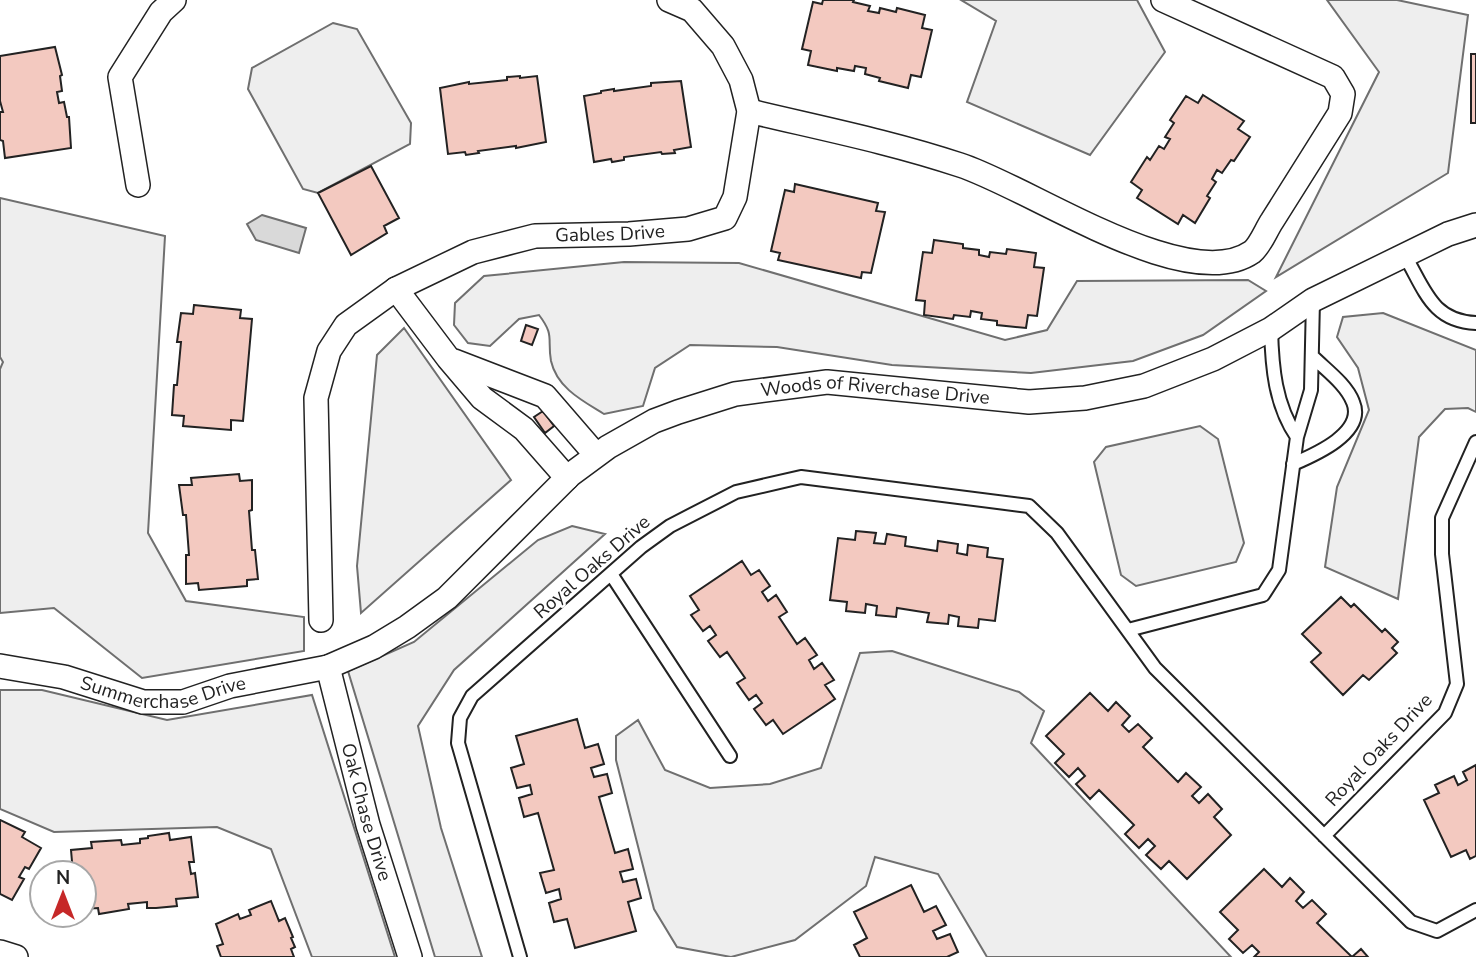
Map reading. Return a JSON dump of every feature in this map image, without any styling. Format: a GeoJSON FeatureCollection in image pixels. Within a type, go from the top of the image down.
{"type":"FeatureCollection","features":[{"type":"Feature","properties":{"kind":"street"},"geometry":{"type":"LineString","coordinates":[[138,185],[120,77],[161,12],[174,0]]}},
{"type":"Feature","properties":{"kind":"street","name":"Gables Drive"},"geometry":{"type":"LineString","coordinates":[[320,620],[316,398],[329,351],[346,325],[396,289],[473,252],[535,236],[629,234],[688,229],[724,218],[735,197],[749,111],[741,80],[723,46],[692,9],[669,0]]}},
{"type":"Feature","properties":{"kind":"street"},"geometry":{"type":"LineString","coordinates":[[749,111],[907,148],[979,173],[1127,243],[1182,261],[1225,264],[1253,251],[1340,113],[1343,94],[1333,77],[1163,0]]}},
{"type":"Feature","properties":{"kind":"street","name":"Woods of Riverchase Drive"},"geometry":{"type":"LineString","coordinates":[[328,667],[374,648],[447,598],[566,478],[596,455],[654,421],[735,394],[827,382],[1029,402],[1085,398],[1144,386],[1213,359],[1271,329],[1313,300],[1448,234],[1476,225]]}},
{"type":"Feature","properties":{"kind":"street"},"geometry":{"type":"LineString","coordinates":[[396,289],[482,398],[524,429],[566,478]]}},
{"type":"Feature","properties":{"kind":"street"},"geometry":{"type":"LineString","coordinates":[[448,358],[545,396],[596,455]]}},
{"type":"Feature","properties":{"kind":"street","name":"Summerchase Drive"},"geometry":{"type":"LineString","coordinates":[[0,667],[64,677],[143,702],[183,702],[230,686],[328,667]]}},
{"type":"Feature","properties":{"kind":"street","name":"Oak Chase Drive"},"geometry":{"type":"LineString","coordinates":[[328,667],[369,825],[410,957]]}},
{"type":"Feature","properties":{"kind":"street"},"geometry":{"type":"LineString","coordinates":[[0,953],[16,957]]}},
{"type":"Feature","properties":{"kind":"lane"},"geometry":{"type":"LineString","coordinates":[[1405,256],[1436,310],[1461,323],[1476,323]]}},
{"type":"Feature","properties":{"kind":"lane"},"geometry":{"type":"LineString","coordinates":[[1128,630],[1263,595],[1279,570],[1297,437],[1311,390],[1313,300]]}},
{"type":"Feature","properties":{"kind":"lane"},"geometry":{"type":"LineString","coordinates":[[1271,329],[1278,398],[1285,420],[1297,437]]}},
{"type":"Feature","properties":{"kind":"lane"},"geometry":{"type":"LineString","coordinates":[[1293,464],[1319,452],[1344,435],[1354,421],[1355,404],[1345,389],[1312,356]]}},
{"type":"Feature","properties":{"kind":"lane","name":"Royal Oaks Drive"},"geometry":{"type":"LineString","coordinates":[[1324,836],[1445,713],[1457,684],[1442,554],[1442,519],[1476,442]]}},
{"type":"Feature","properties":{"kind":"lane","name":"Royal Oaks Drive"},"geometry":{"type":"LineString","coordinates":[[520,957],[458,743],[460,718],[472,696],[641,547],[670,526],[736,492],[801,477],[1029,506],[1057,533],[1155,668],[1411,922],[1437,931],[1476,910]]}},
{"type":"Feature","properties":{"kind":"lane"},"geometry":{"type":"LineString","coordinates":[[611,574],[730,756]]}},
{"type":"Feature","properties":{"kind":"shaded area"},"geometry":{"type":"Polygon","coordinates":[[[961,0],[1137,0],[1165,52],[1090,155],[967,102],[996,21],[961,0]]]}},
{"type":"Feature","properties":{"kind":"shaded area"},"geometry":{"type":"Polygon","coordinates":[[[1327,0],[1397,0],[1468,15],[1448,173],[1276,277],[1379,72],[1327,0]]]}},
{"type":"Feature","properties":{"kind":"shaded area"},"geometry":{"type":"Polygon","coordinates":[[[333,23],[357,29],[411,123],[410,144],[318,193],[303,189],[248,89],[252,68],[333,23]]]}},
{"type":"Feature","properties":{"kind":"shaded area"},"geometry":{"type":"Polygon","coordinates":[[[0,198],[165,236],[148,533],[186,601],[304,617],[304,651],[142,678],[54,608],[0,613],[0,369],[3,362],[0,357],[0,198]]]}},
{"type":"Feature","properties":{"kind":"shaded area"},"geometry":{"type":"Polygon","coordinates":[[[262,215],[306,228],[299,253],[256,240],[247,224],[262,215]]]}},
{"type":"Feature","properties":{"kind":"shaded area"},"geometry":{"type":"Polygon","coordinates":[[[624,262],[739,263],[1005,340],[1047,330],[1077,281],[1248,280],[1266,291],[1203,335],[1133,361],[1031,373],[892,365],[777,347],[690,345],[655,368],[643,406],[604,414],[572,393],[559,379],[551,361],[549,333],[539,315],[519,319],[490,346],[468,343],[454,325],[455,303],[484,276],[624,262]]]}},
{"type":"Feature","properties":{"kind":"shaded area"},"geometry":{"type":"Polygon","coordinates":[[[1383,313],[1476,350],[1476,412],[1468,408],[1445,409],[1419,437],[1398,599],[1325,567],[1337,487],[1369,410],[1358,368],[1337,337],[1343,317],[1383,313]]]}},
{"type":"Feature","properties":{"kind":"shaded area"},"geometry":{"type":"Polygon","coordinates":[[[404,328],[511,480],[361,613],[357,566],[377,355],[404,328]]]}},
{"type":"Feature","properties":{"kind":"shaded area"},"geometry":{"type":"Polygon","coordinates":[[[1200,426],[1218,439],[1244,543],[1236,562],[1136,586],[1121,575],[1094,462],[1106,447],[1200,426]]]}},
{"type":"Feature","properties":{"kind":"shaded area"},"geometry":{"type":"Polygon","coordinates":[[[572,526],[605,534],[454,670],[418,726],[441,828],[482,957],[435,957],[348,671],[414,642],[538,540],[572,526]]]}},
{"type":"Feature","properties":{"kind":"shaded area"},"geometry":{"type":"Polygon","coordinates":[[[892,651],[1019,692],[1044,711],[1031,743],[1231,957],[987,957],[938,874],[875,857],[866,886],[795,940],[731,957],[677,947],[654,909],[616,760],[616,736],[638,720],[665,770],[710,788],[770,784],[821,768],[860,653],[892,651]]]}},
{"type":"Feature","properties":{"kind":"shaded area"},"geometry":{"type":"Polygon","coordinates":[[[0,690],[42,690],[167,720],[312,695],[395,957],[312,957],[271,849],[217,827],[54,832],[0,809],[0,690]]]}},
{"type":"Feature","properties":{"kind":"building"},"geometry":{"type":"Polygon","coordinates":[[[823,0],[854,0],[853,2],[870,6],[868,11],[879,13],[880,8],[896,12],[897,8],[925,15],[922,28],[932,30],[921,77],[911,75],[908,88],[879,81],[880,78],[865,74],[866,68],[855,66],[854,71],[837,68],[837,71],[808,65],[811,51],[802,49],[813,2],[822,4],[823,0]]]}},
{"type":"Feature","properties":{"kind":"building"},"geometry":{"type":"Polygon","coordinates":[[[55,47],[62,75],[62,91],[57,92],[59,103],[64,102],[69,117],[71,148],[5,158],[3,141],[0,140],[0,112],[3,112],[0,101],[0,56],[55,47]]]}},
{"type":"Feature","properties":{"kind":"building"},"geometry":{"type":"Polygon","coordinates":[[[1471,54],[1476,54],[1476,123],[1471,123],[1471,54]]]}},
{"type":"Feature","properties":{"kind":"building"},"geometry":{"type":"Polygon","coordinates":[[[537,76],[546,142],[466,155],[465,152],[448,154],[440,88],[537,76]]]}},
{"type":"Feature","properties":{"kind":"building"},"geometry":{"type":"Polygon","coordinates":[[[681,81],[691,147],[674,150],[675,153],[661,152],[624,157],[624,160],[612,162],[611,159],[594,162],[584,96],[614,89],[651,86],[651,83],[681,81]]]}},
{"type":"Feature","properties":{"kind":"building"},"geometry":{"type":"Polygon","coordinates":[[[1203,95],[1244,121],[1238,129],[1250,137],[1234,161],[1231,160],[1222,173],[1217,170],[1212,179],[1216,182],[1207,196],[1210,198],[1195,223],[1183,215],[1178,224],[1137,198],[1142,190],[1131,182],[1147,157],[1150,160],[1159,146],[1164,149],[1170,139],[1165,137],[1174,123],[1170,120],[1186,96],[1198,103],[1203,95]]]}},
{"type":"Feature","properties":{"kind":"building"},"geometry":{"type":"Polygon","coordinates":[[[371,166],[399,218],[384,226],[387,233],[351,255],[318,193],[371,166]]]}},
{"type":"Feature","properties":{"kind":"building"},"geometry":{"type":"Polygon","coordinates":[[[795,184],[878,203],[876,211],[885,212],[871,273],[862,272],[861,278],[778,260],[780,253],[771,251],[785,190],[794,192],[795,184]]]}},
{"type":"Feature","properties":{"kind":"building"},"geometry":{"type":"Polygon","coordinates":[[[934,240],[963,244],[963,248],[979,250],[979,255],[989,257],[990,252],[1006,254],[1007,249],[1036,253],[1034,267],[1044,268],[1037,316],[1028,315],[1026,328],[997,325],[997,321],[981,319],[982,313],[971,311],[970,317],[954,315],[953,319],[924,315],[925,301],[916,300],[923,252],[932,253],[934,240]]]}},
{"type":"Feature","properties":{"kind":"building"},"geometry":{"type":"Polygon","coordinates":[[[194,305],[241,310],[240,318],[252,319],[243,421],[231,420],[231,430],[183,426],[184,416],[172,415],[181,342],[177,342],[181,313],[193,314],[194,305]]]}},
{"type":"Feature","properties":{"kind":"building"},"geometry":{"type":"Polygon","coordinates":[[[526,325],[538,329],[532,345],[521,341],[526,325]]]}},
{"type":"Feature","properties":{"kind":"building"},"geometry":{"type":"Polygon","coordinates":[[[543,411],[554,426],[545,433],[534,417],[543,411]]]}},
{"type":"Feature","properties":{"kind":"building"},"geometry":{"type":"Polygon","coordinates":[[[239,474],[240,481],[252,480],[252,510],[249,511],[252,550],[255,550],[258,579],[247,580],[247,586],[199,590],[198,583],[186,584],[186,555],[189,555],[186,515],[183,515],[179,485],[192,485],[191,478],[239,474]]]}},
{"type":"Feature","properties":{"kind":"building"},"geometry":{"type":"Polygon","coordinates":[[[856,531],[876,533],[874,543],[885,544],[887,534],[906,537],[905,546],[937,551],[938,541],[958,544],[957,553],[967,555],[968,545],[988,548],[987,557],[1003,559],[995,621],[979,619],[978,628],[958,626],[959,617],[949,615],[948,624],[927,622],[929,613],[897,608],[896,617],[876,615],[877,606],[866,604],[865,613],[846,611],[847,602],[830,600],[838,538],[855,540],[856,531]]]}},
{"type":"Feature","properties":{"kind":"building"},"geometry":{"type":"Polygon","coordinates":[[[742,561],[751,575],[759,570],[770,586],[762,592],[768,601],[776,595],[787,612],[779,617],[797,644],[805,638],[817,655],[809,660],[814,669],[822,663],[834,680],[825,685],[835,699],[783,734],[773,720],[766,725],[754,709],[762,703],[756,695],[749,700],[737,683],[745,678],[727,652],[720,657],[708,641],[716,635],[710,626],[703,631],[691,615],[699,610],[690,596],[742,561]]]}},
{"type":"Feature","properties":{"kind":"building"},"geometry":{"type":"Polygon","coordinates":[[[1341,597],[1351,607],[1354,604],[1382,632],[1385,629],[1398,642],[1392,648],[1397,653],[1369,680],[1363,675],[1343,695],[1311,662],[1321,653],[1302,634],[1341,597]]]}},
{"type":"Feature","properties":{"kind":"building"},"geometry":{"type":"Polygon","coordinates":[[[1090,693],[1108,711],[1116,702],[1130,716],[1122,725],[1129,732],[1138,724],[1152,738],[1143,747],[1178,782],[1186,773],[1201,787],[1192,796],[1199,803],[1208,794],[1222,809],[1214,817],[1231,835],[1187,879],[1169,861],[1161,869],[1146,855],[1155,846],[1148,839],[1139,848],[1125,834],[1134,825],[1099,790],[1090,799],[1076,784],[1085,776],[1078,768],[1069,777],[1055,763],[1064,754],[1046,736],[1090,693]]]}},
{"type":"Feature","properties":{"kind":"building"},"geometry":{"type":"Polygon","coordinates":[[[577,719],[585,748],[598,744],[604,764],[591,768],[594,777],[607,774],[612,793],[599,797],[615,853],[628,849],[633,869],[620,872],[623,882],[636,879],[641,898],[628,902],[636,931],[575,948],[567,919],[554,922],[549,903],[561,899],[559,889],[546,893],[540,873],[554,870],[538,813],[524,817],[519,798],[532,794],[530,785],[517,788],[511,768],[524,764],[516,736],[577,719]]]}},
{"type":"Feature","properties":{"kind":"building"},"geometry":{"type":"Polygon","coordinates":[[[1476,765],[1476,856],[1470,859],[1466,850],[1451,857],[1424,800],[1439,793],[1435,785],[1454,776],[1458,785],[1467,780],[1463,772],[1476,765]]]}},
{"type":"Feature","properties":{"kind":"building"},"geometry":{"type":"Polygon","coordinates":[[[0,820],[25,832],[22,837],[41,848],[35,859],[28,859],[28,868],[25,867],[19,877],[24,879],[12,900],[0,894],[0,820]]]}},
{"type":"Feature","properties":{"kind":"building"},"geometry":{"type":"Polygon","coordinates":[[[169,833],[170,840],[191,837],[194,862],[189,862],[191,874],[195,873],[198,897],[176,899],[177,906],[147,908],[147,902],[128,904],[129,909],[99,914],[98,859],[72,859],[71,850],[92,848],[91,842],[121,840],[122,845],[140,843],[140,839],[169,833]]]}},
{"type":"Feature","properties":{"kind":"building"},"geometry":{"type":"Polygon","coordinates":[[[1264,869],[1282,887],[1290,878],[1304,892],[1296,901],[1303,908],[1312,900],[1326,914],[1317,923],[1352,957],[1254,957],[1259,952],[1252,945],[1243,953],[1229,939],[1238,930],[1220,912],[1264,869]]]}},
{"type":"Feature","properties":{"kind":"building"},"geometry":{"type":"Polygon","coordinates":[[[911,885],[924,912],[936,906],[946,925],[933,931],[937,939],[950,934],[958,952],[947,957],[860,957],[854,945],[867,938],[854,912],[911,885]]]}},
{"type":"Feature","properties":{"kind":"building"},"geometry":{"type":"Polygon","coordinates":[[[271,901],[279,921],[285,918],[293,937],[291,938],[295,947],[291,949],[294,957],[221,957],[217,946],[223,944],[216,924],[238,914],[240,919],[251,915],[249,910],[271,901]]]}},
{"type":"Feature","properties":{"kind":"building"},"geometry":{"type":"Polygon","coordinates":[[[1361,949],[1368,957],[1352,957],[1361,949]]]}}]}
